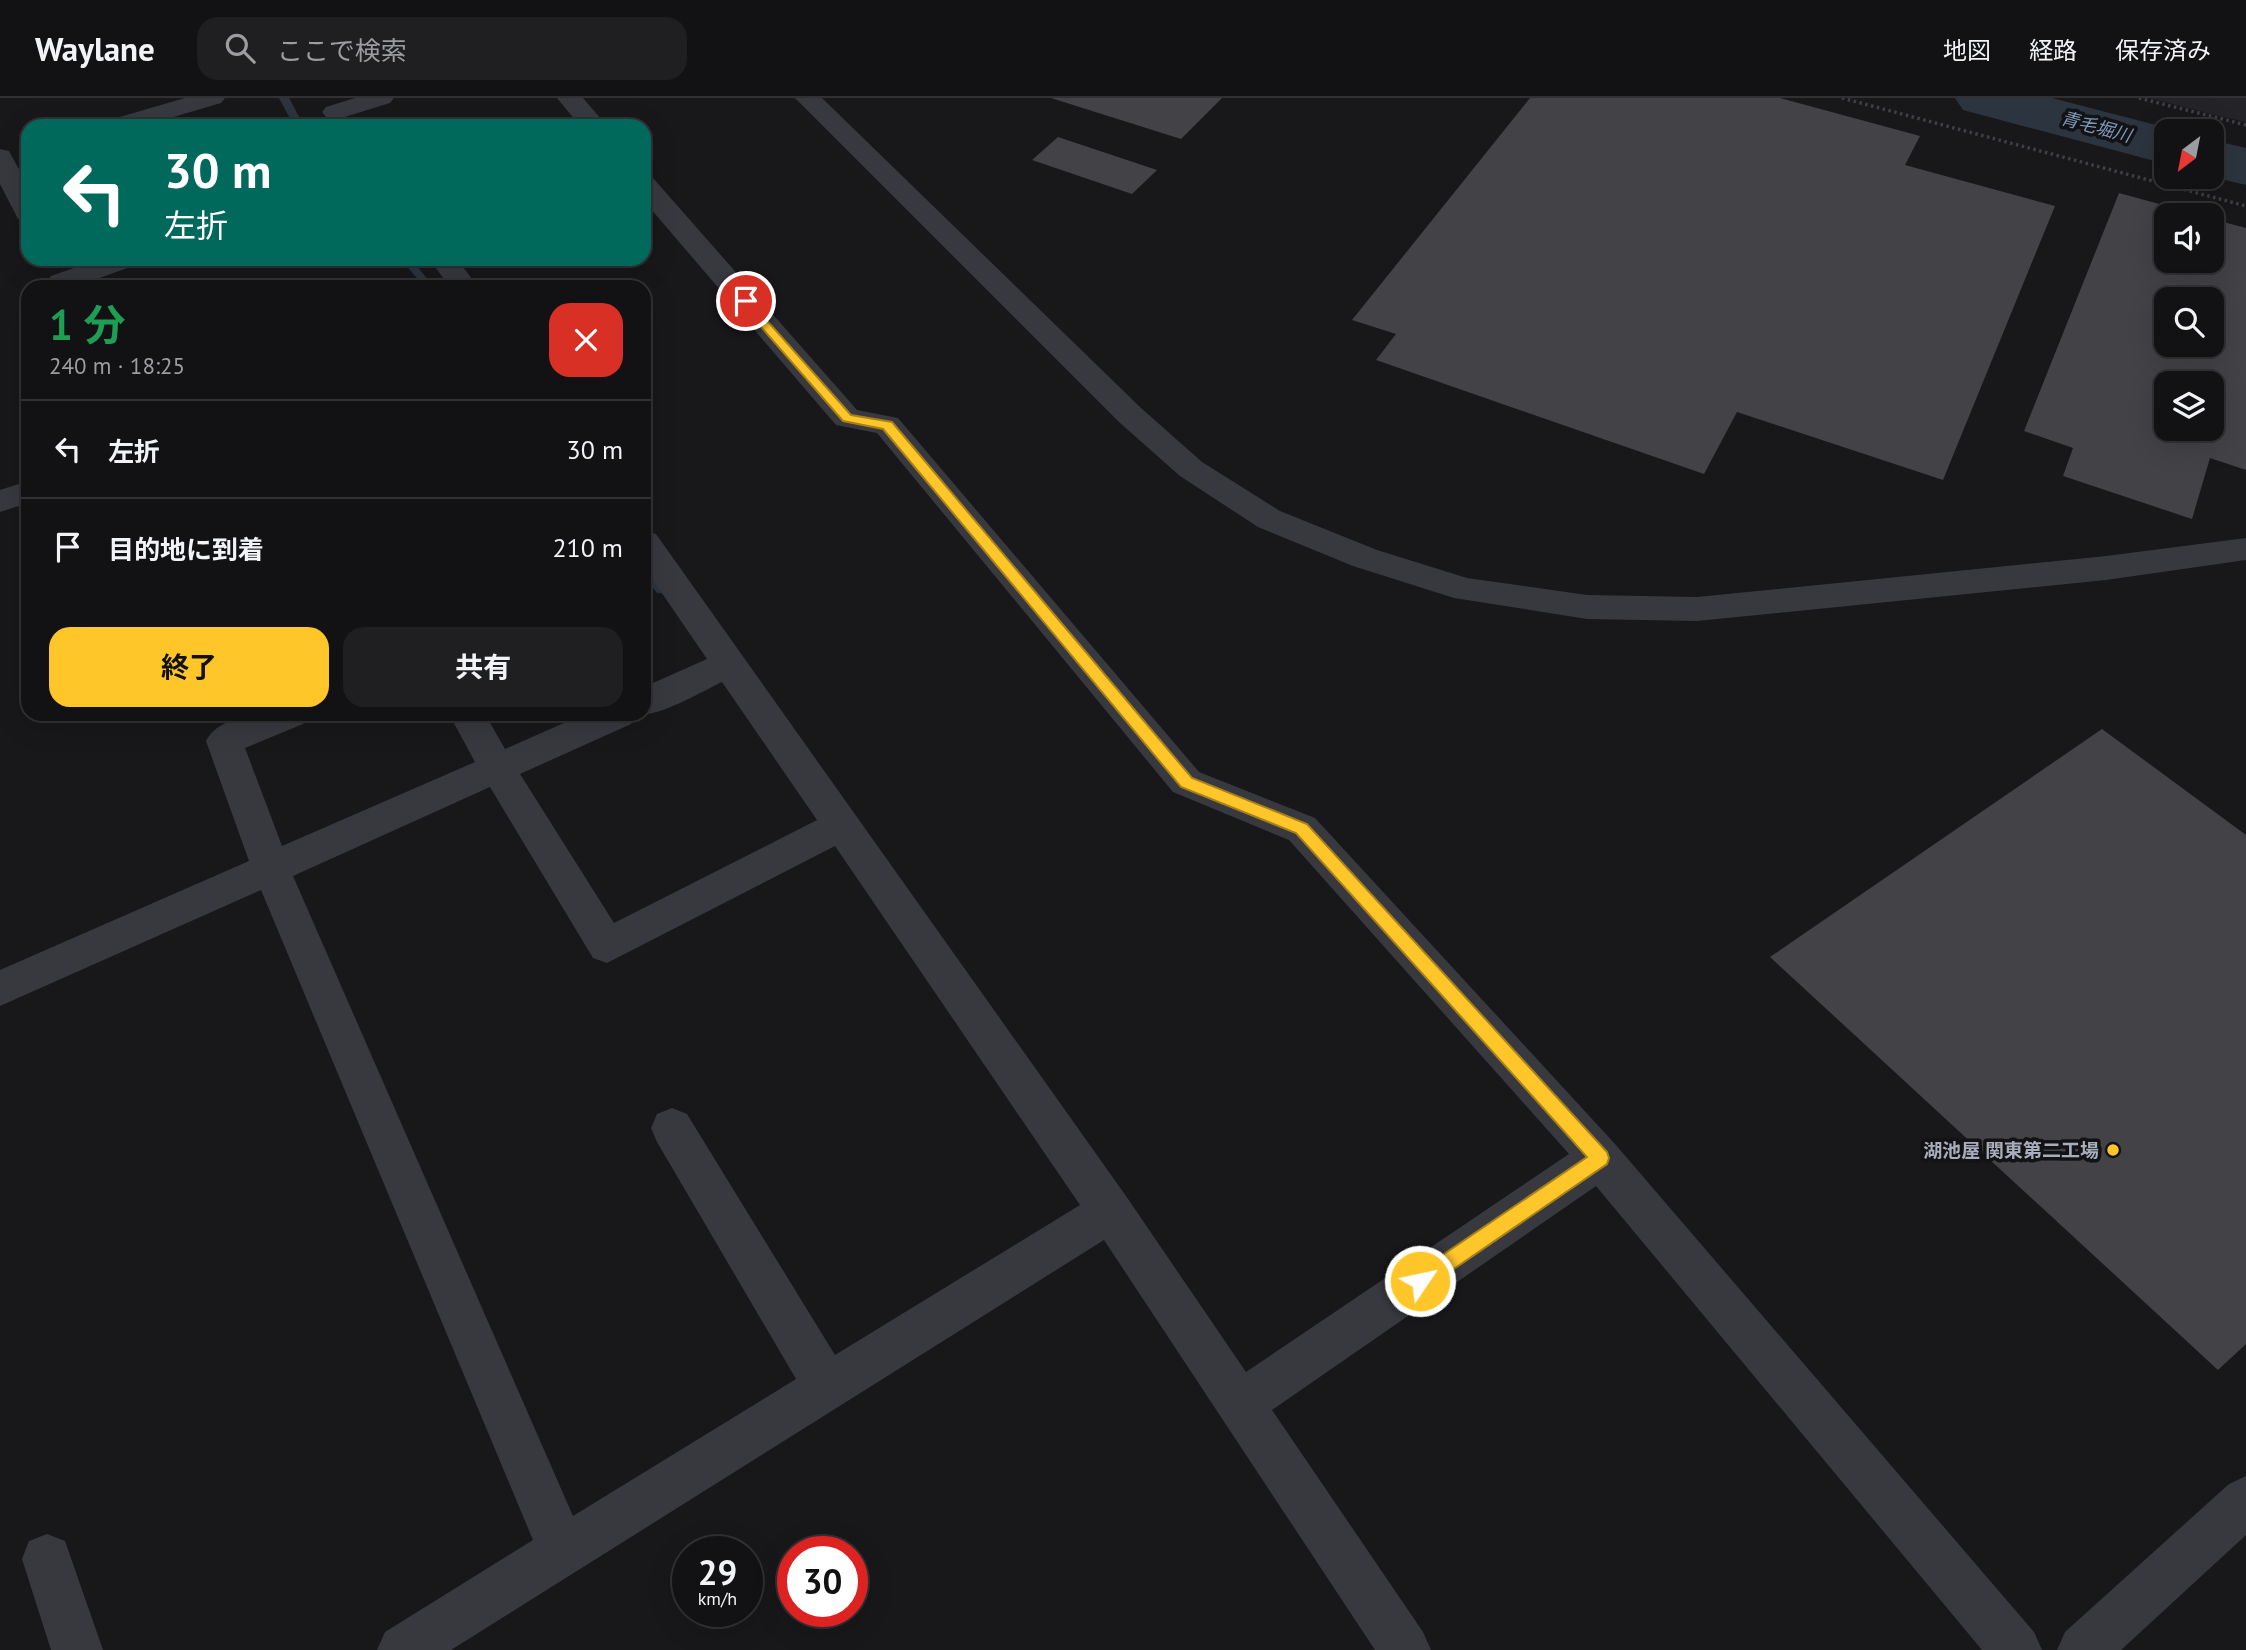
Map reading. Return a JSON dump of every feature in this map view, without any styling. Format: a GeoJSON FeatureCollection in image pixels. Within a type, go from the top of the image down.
{"type":"FeatureCollection","features":[{"type":"Feature","properties":{"kind":"street"},"geometry":{"type":"LineString","coordinates":[[138,119],[212,98]]}},
{"type":"Feature","properties":{"kind":"street"},"geometry":{"type":"LineString","coordinates":[[335,112],[382,98]]}},
{"type":"Feature","properties":{"kind":"street"},"geometry":{"type":"LineString","coordinates":[[570,98],[588,119]]}},
{"type":"Feature","properties":{"kind":"street"},"geometry":{"type":"LineString","coordinates":[[808,98],[1130,415],[1191,469],[1269,519],[1365,558],[1466,590],[1587,607],[1697,609],[2106,568],[2246,549]]}},
{"type":"Feature","properties":{"kind":"street"},"geometry":{"type":"LineString","coordinates":[[21,153],[0,158],[21,200]]}},
{"type":"Feature","properties":{"kind":"street"},"geometry":{"type":"LineString","coordinates":[[651,192],[847,418],[887,425],[1186,782],[1301,829],[1600,1158],[2016,1650]]}},
{"type":"Feature","properties":{"kind":"street"},"geometry":{"type":"LineString","coordinates":[[58,276],[98,266]]}},
{"type":"Feature","properties":{"kind":"street"},"geometry":{"type":"LineString","coordinates":[[0,501],[21,494]]}},
{"type":"Feature","properties":{"kind":"street"},"geometry":{"type":"LineString","coordinates":[[651,552],[1110,1211],[1405,1650]]}},
{"type":"Feature","properties":{"kind":"street"},"geometry":{"type":"LineString","coordinates":[[651,699],[729,664]]}},
{"type":"Feature","properties":{"kind":"street"},"geometry":{"type":"LineString","coordinates":[[273,721],[224,741],[271,868],[563,1551]]}},
{"type":"Feature","properties":{"kind":"street"},"geometry":{"type":"LineString","coordinates":[[471,721],[496,768],[607,946],[842,825]]}},
{"type":"Feature","properties":{"kind":"street"},"geometry":{"type":"LineString","coordinates":[[0,989],[602,721]]}},
{"type":"Feature","properties":{"kind":"street"},"geometry":{"type":"LineString","coordinates":[[672,1128],[827,1387]]}},
{"type":"Feature","properties":{"kind":"street"},"geometry":{"type":"LineString","coordinates":[[1240,1404],[1600,1158]]}},
{"type":"Feature","properties":{"kind":"street"},"geometry":{"type":"LineString","coordinates":[[403,1650],[1110,1211]]}},
{"type":"Feature","properties":{"kind":"street"},"geometry":{"type":"LineString","coordinates":[[2083,1650],[2246,1501]]}},
{"type":"Feature","properties":{"kind":"street"},"geometry":{"type":"LineString","coordinates":[[47,1559],[77,1650]]}},
{"type":"Feature","properties":{"kind":"path"},"geometry":{"type":"LineString","coordinates":[[1842,98],[2246,206]]}},
{"type":"Feature","properties":{"kind":"path"},"geometry":{"type":"LineString","coordinates":[[2138,98],[2246,125]]}},
{"type":"Feature","properties":{"kind":"shaded area"},"geometry":{"type":"Polygon","coordinates":[[[2149,98],[2246,98],[2246,122],[2215,115],[2149,98]]]}},
{"type":"Feature","properties":{"kind":"building"},"geometry":{"type":"Polygon","coordinates":[[[1051,98],[1222,98],[1181,139],[1051,98]]]}},
{"type":"Feature","properties":{"kind":"building"},"geometry":{"type":"Polygon","coordinates":[[[1530,98],[1780,98],[1920,136],[1905,165],[2055,206],[1943,480],[1737,412],[1704,474],[1376,360],[1396,334],[1352,320],[1530,98]]]}},
{"type":"Feature","properties":{"kind":"building"},"geometry":{"type":"Polygon","coordinates":[[[1058,137],[1157,170],[1132,194],[1032,160],[1058,137]]]}},
{"type":"Feature","properties":{"kind":"building"},"geometry":{"type":"Polygon","coordinates":[[[2119,193],[2156,203],[2154,273],[2224,273],[2224,222],[2246,228],[2246,470],[2210,458],[2192,519],[2063,476],[2073,448],[2024,431],[2119,193]]]}},
{"type":"Feature","properties":{"kind":"building","name":"湖池屋 関東第二工場"},"geometry":{"type":"Polygon","coordinates":[[[2102,729],[2246,835],[2246,1344],[2218,1370],[1770,957],[2102,729]]]}},
{"type":"Feature","properties":{"kind":"waterway"},"geometry":{"type":"LineString","coordinates":[[284,98],[295,119]]}},
{"type":"Feature","properties":{"kind":"waterway","name":"青毛堀川"},"geometry":{"type":"LineString","coordinates":[[1984,98],[2154,143]]}},
{"type":"Feature","properties":{"kind":"waterway","name":"青毛堀川"},"geometry":{"type":"LineString","coordinates":[[2224,161],[2246,167]]}},
{"type":"Feature","properties":{"kind":"waterway"},"geometry":{"type":"LineString","coordinates":[[412,266],[423,280]]}},
{"type":"Feature","properties":{"kind":"waterway"},"geometry":{"type":"LineString","coordinates":[[651,577],[661,590]]}},
{"type":"Feature","properties":{"kind":"place","name":"湖池屋 関東第二工場"},"geometry":{"type":"Point","coordinates":[2113,1150]}},
{"type":"Feature","properties":{"kind":"route"},"geometry":{"type":"LineString","coordinates":[[746,301],[847,418],[887,425],[1186,782],[1301,829],[1600,1158],[1420,1281]]}}]}
